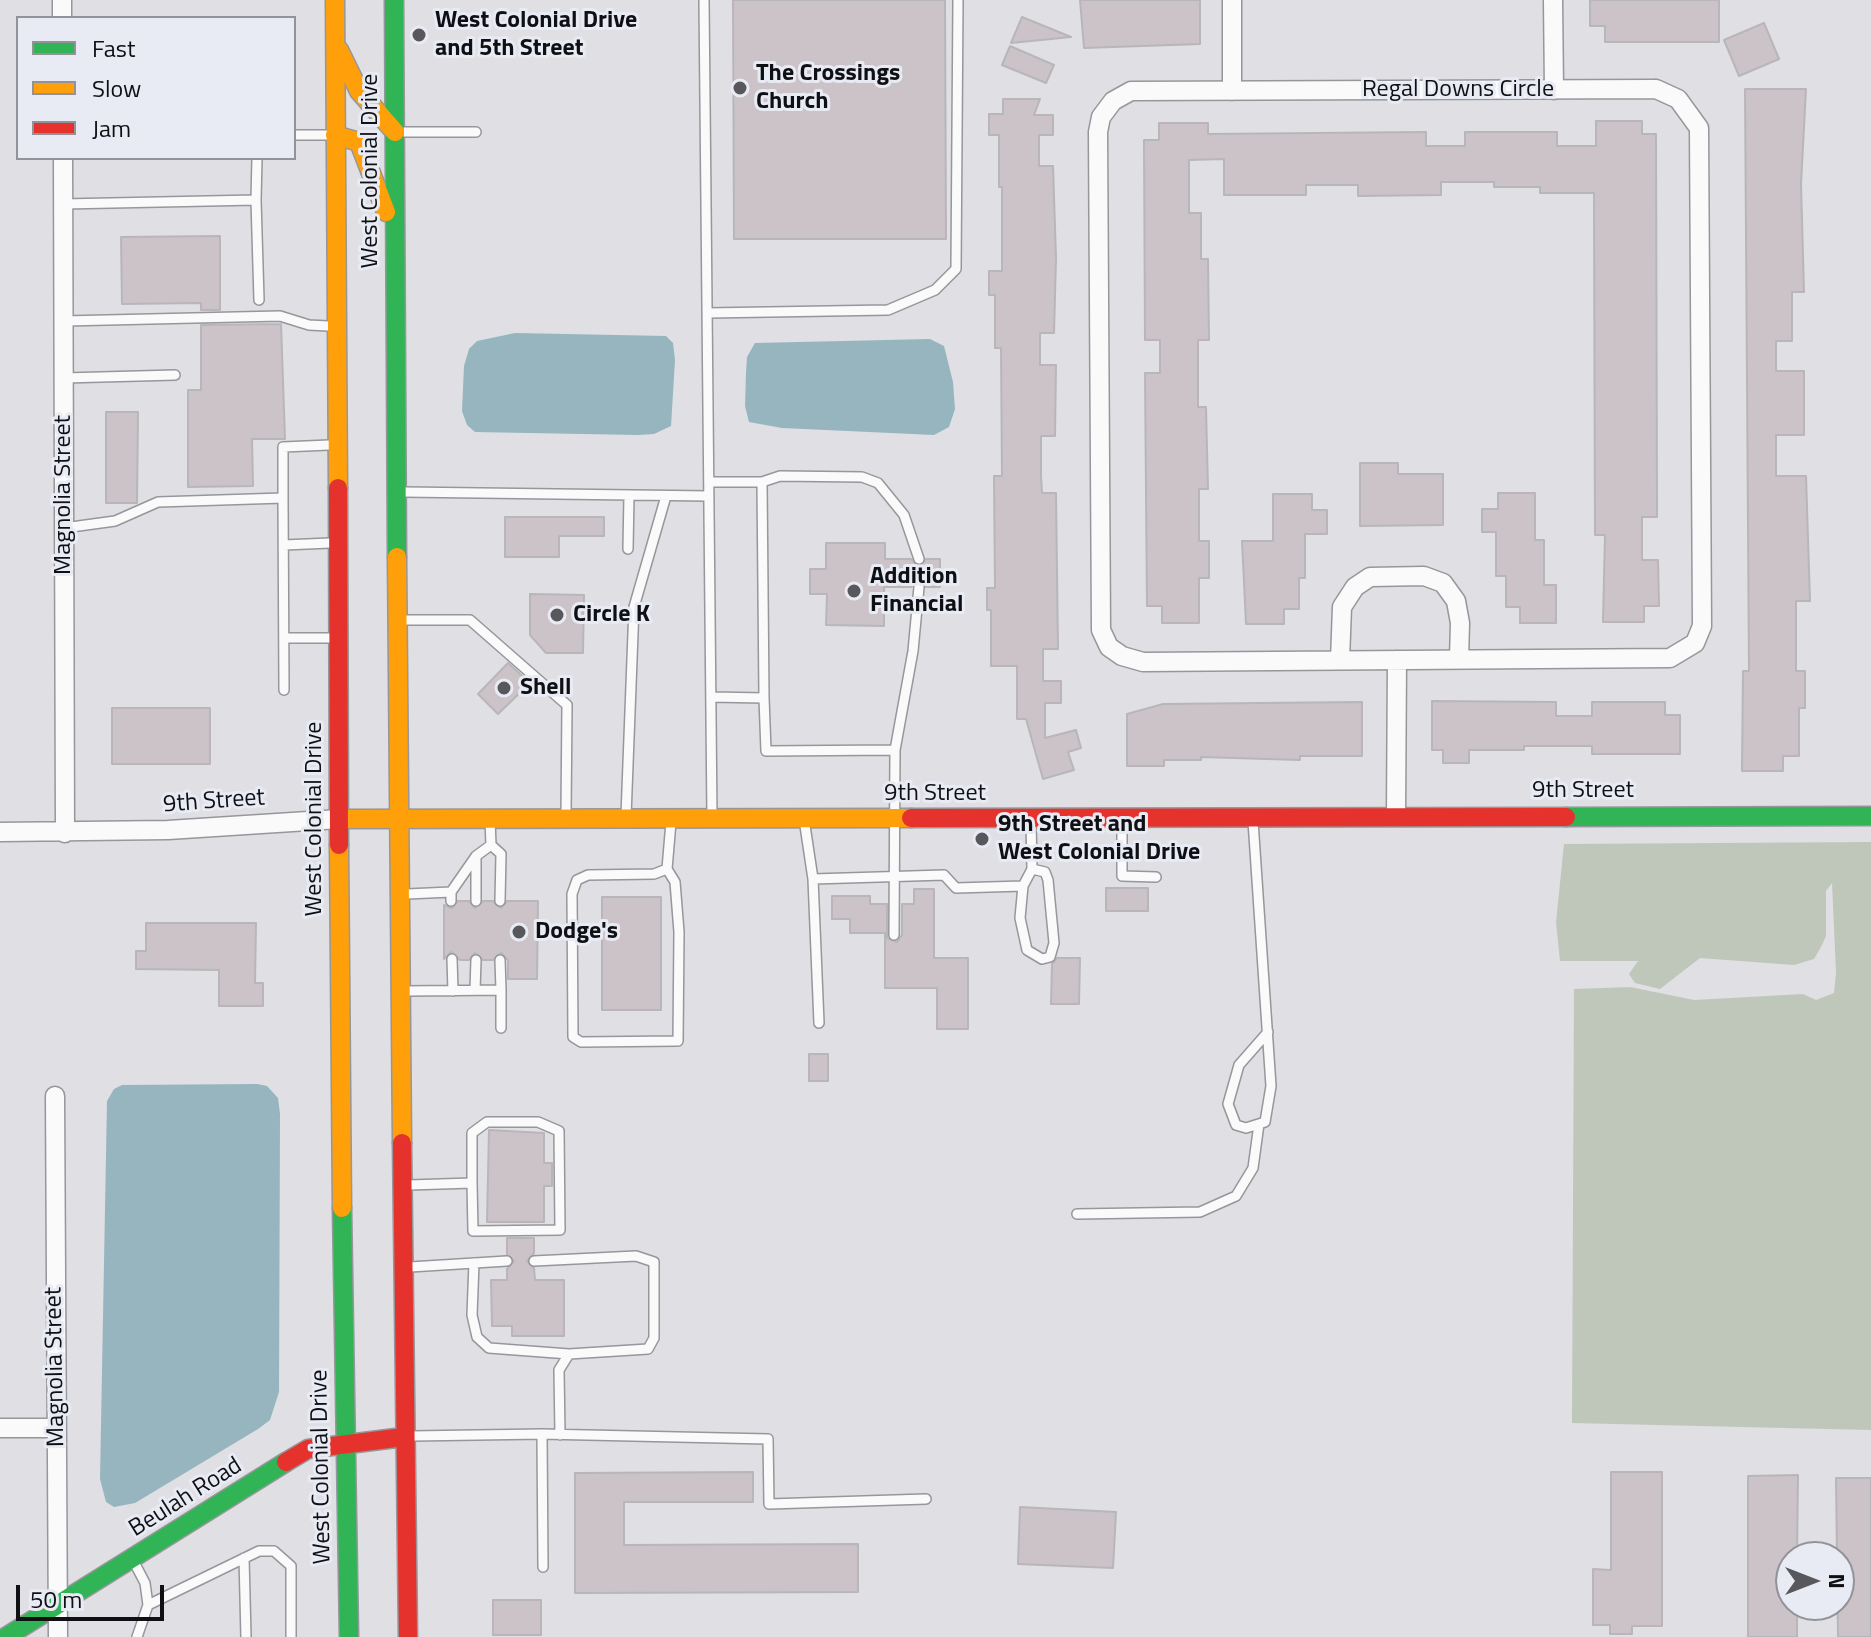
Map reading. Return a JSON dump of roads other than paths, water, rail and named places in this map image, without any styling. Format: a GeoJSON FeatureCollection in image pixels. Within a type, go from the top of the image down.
{"type":"FeatureCollection","features":[{"type":"Feature","properties":{"kind":"main road","name":"West Colonial Drive"},"geometry":{"type":"LineString","coordinates":[[335,0],[339,819],[349,1637]]}},
{"type":"Feature","properties":{"kind":"main road","name":"West Colonial Drive"},"geometry":{"type":"LineString","coordinates":[[394,0],[398,818],[408,1637]]}},
{"type":"Feature","properties":{"kind":"main road"},"geometry":{"type":"LineString","coordinates":[[335,42],[359,91],[395,132]]}},
{"type":"Feature","properties":{"kind":"main road"},"geometry":{"type":"LineString","coordinates":[[335,135],[359,142],[395,239]]}},
{"type":"Feature","properties":{"kind":"main road","name":"9th Street"},"geometry":{"type":"LineString","coordinates":[[339,819],[1871,816]]}},
{"type":"Feature","properties":{"kind":"main road","name":"Beulah Road"},"geometry":{"type":"LineString","coordinates":[[6,1637],[308,1449],[404,1437]]}},
{"type":"Feature","properties":{"kind":"street"},"geometry":{"type":"LineString","coordinates":[[1232,0],[1232,91]]}},
{"type":"Feature","properties":{"kind":"street"},"geometry":{"type":"LineString","coordinates":[[1553,0],[1554,90]]}},
{"type":"Feature","properties":{"kind":"street","name":"Regal Downs Circle"},"geometry":{"type":"LineString","coordinates":[[1656,89],[1678,99],[1699,128],[1702,626],[1695,643],[1670,658],[1143,662],[1122,656],[1109,647],[1101,630],[1098,132],[1101,117],[1113,101],[1131,91],[1554,90],[1656,89]]}},
{"type":"Feature","properties":{"kind":"street","name":"Magnolia Street"},"geometry":{"type":"LineString","coordinates":[[63,160],[65,833]]}},
{"type":"Feature","properties":{"kind":"street"},"geometry":{"type":"LineString","coordinates":[[1340,660],[1342,607],[1355,587],[1370,577],[1424,576],[1443,583],[1456,601],[1460,623],[1459,659]]}},
{"type":"Feature","properties":{"kind":"street"},"geometry":{"type":"LineString","coordinates":[[1396,815],[1397,660]]}},
{"type":"Feature","properties":{"kind":"street","name":"9th Street"},"geometry":{"type":"LineString","coordinates":[[0,832],[65,833],[339,819]]}},
{"type":"Feature","properties":{"kind":"street","name":"Magnolia Street"},"geometry":{"type":"LineString","coordinates":[[55,1096],[58,1637]]}},
{"type":"Feature","properties":{"kind":"street"},"geometry":{"type":"LineString","coordinates":[[0,1428],[56,1428]]}},
{"type":"Feature","properties":{"kind":"lane"},"geometry":{"type":"LineString","coordinates":[[704,0],[712,819]]}},
{"type":"Feature","properties":{"kind":"lane"},"geometry":{"type":"LineString","coordinates":[[708,313],[888,310],[935,290],[956,269],[958,0]]}},
{"type":"Feature","properties":{"kind":"lane"},"geometry":{"type":"LineString","coordinates":[[395,132],[476,132]]}},
{"type":"Feature","properties":{"kind":"lane"},"geometry":{"type":"LineString","coordinates":[[296,135],[335,135]]}},
{"type":"Feature","properties":{"kind":"lane"},"geometry":{"type":"LineString","coordinates":[[257,160],[259,300]]}},
{"type":"Feature","properties":{"kind":"lane"},"geometry":{"type":"LineString","coordinates":[[63,204],[256,200]]}},
{"type":"Feature","properties":{"kind":"lane"},"geometry":{"type":"LineString","coordinates":[[64,321],[280,316],[309,325],[336,326]]}},
{"type":"Feature","properties":{"kind":"lane"},"geometry":{"type":"LineString","coordinates":[[64,378],[175,375]]}},
{"type":"Feature","properties":{"kind":"lane"},"geometry":{"type":"LineString","coordinates":[[284,690],[283,447],[336,445]]}},
{"type":"Feature","properties":{"kind":"lane"},"geometry":{"type":"LineString","coordinates":[[709,482],[762,482],[794,476],[862,477],[878,483],[904,515],[919,559]]}},
{"type":"Feature","properties":{"kind":"lane"},"geometry":{"type":"LineString","coordinates":[[762,482],[766,751],[895,750]]}},
{"type":"Feature","properties":{"kind":"lane"},"geometry":{"type":"LineString","coordinates":[[397,493],[471,491],[709,496]]}},
{"type":"Feature","properties":{"kind":"lane"},"geometry":{"type":"LineString","coordinates":[[628,549],[629,495]]}},
{"type":"Feature","properties":{"kind":"lane"},"geometry":{"type":"LineString","coordinates":[[626,818],[634,607],[666,496]]}},
{"type":"Feature","properties":{"kind":"lane"},"geometry":{"type":"LineString","coordinates":[[64,528],[115,521],[158,502],[283,498]]}},
{"type":"Feature","properties":{"kind":"lane"},"geometry":{"type":"LineString","coordinates":[[284,545],[337,543]]}},
{"type":"Feature","properties":{"kind":"lane"},"geometry":{"type":"LineString","coordinates":[[894,935],[895,750],[913,651],[919,587]]}},
{"type":"Feature","properties":{"kind":"lane"},"geometry":{"type":"LineString","coordinates":[[398,619],[470,620],[567,705],[566,818]]}},
{"type":"Feature","properties":{"kind":"lane"},"geometry":{"type":"LineString","coordinates":[[284,638],[338,638]]}},
{"type":"Feature","properties":{"kind":"lane"},"geometry":{"type":"LineString","coordinates":[[711,697],[764,698]]}},
{"type":"Feature","properties":{"kind":"lane"},"geometry":{"type":"LineString","coordinates":[[1253,817],[1268,1032],[1271,1086],[1265,1122],[1246,1128],[1236,1125],[1228,1104],[1239,1065],[1268,1032]]}},
{"type":"Feature","properties":{"kind":"lane"},"geometry":{"type":"LineString","coordinates":[[490,818],[491,845],[501,854],[500,901]]}},
{"type":"Feature","properties":{"kind":"lane"},"geometry":{"type":"LineString","coordinates":[[1031,818],[1032,869],[1023,886],[1020,918],[1027,950],[1042,959],[1050,957],[1054,943],[1048,880],[1045,872],[1032,869]]}},
{"type":"Feature","properties":{"kind":"lane"},"geometry":{"type":"LineString","coordinates":[[1122,818],[1122,876],[1156,877]]}},
{"type":"Feature","properties":{"kind":"lane"},"geometry":{"type":"LineString","coordinates":[[667,869],[654,874],[588,875],[577,880],[572,894],[573,1037],[581,1042],[678,1041],[678,919],[675,882],[667,869],[672,819]]}},
{"type":"Feature","properties":{"kind":"lane"},"geometry":{"type":"LineString","coordinates":[[804,819],[813,879],[819,1023]]}},
{"type":"Feature","properties":{"kind":"lane"},"geometry":{"type":"LineString","coordinates":[[399,895],[451,897],[476,856],[491,845]]}},
{"type":"Feature","properties":{"kind":"lane"},"geometry":{"type":"LineString","coordinates":[[476,856],[476,901]]}},
{"type":"Feature","properties":{"kind":"lane"},"geometry":{"type":"LineString","coordinates":[[813,879],[944,875],[956,888],[1023,886]]}},
{"type":"Feature","properties":{"kind":"lane"},"geometry":{"type":"LineString","coordinates":[[452,959],[453,991]]}},
{"type":"Feature","properties":{"kind":"lane"},"geometry":{"type":"LineString","coordinates":[[475,990],[476,960]]}},
{"type":"Feature","properties":{"kind":"lane"},"geometry":{"type":"LineString","coordinates":[[500,960],[501,1028]]}},
{"type":"Feature","properties":{"kind":"lane"},"geometry":{"type":"LineString","coordinates":[[400,991],[501,990]]}},
{"type":"Feature","properties":{"kind":"lane"},"geometry":{"type":"LineString","coordinates":[[487,1122],[538,1122],[559,1131],[560,1230],[473,1231],[472,1183],[472,1133],[487,1122]]}},
{"type":"Feature","properties":{"kind":"lane"},"geometry":{"type":"LineString","coordinates":[[1077,1214],[1200,1212],[1236,1196],[1253,1168],[1259,1124]]}},
{"type":"Feature","properties":{"kind":"lane"},"geometry":{"type":"LineString","coordinates":[[402,1185],[472,1183]]}},
{"type":"Feature","properties":{"kind":"lane"},"geometry":{"type":"LineString","coordinates":[[474,1263],[472,1315],[477,1337],[489,1348],[569,1354],[648,1349],[654,1338],[654,1262],[636,1256],[534,1261]]}},
{"type":"Feature","properties":{"kind":"lane"},"geometry":{"type":"LineString","coordinates":[[402,1267],[507,1261]]}},
{"type":"Feature","properties":{"kind":"lane"},"geometry":{"type":"LineString","coordinates":[[560,1435],[559,1370],[569,1354]]}},
{"type":"Feature","properties":{"kind":"lane"},"geometry":{"type":"LineString","coordinates":[[542,1434],[543,1567]]}},
{"type":"Feature","properties":{"kind":"lane"},"geometry":{"type":"LineString","coordinates":[[404,1437],[542,1434],[768,1439],[769,1504],[926,1499]]}},
{"type":"Feature","properties":{"kind":"lane"},"geometry":{"type":"LineString","coordinates":[[148,1605],[259,1551],[274,1551],[291,1566],[291,1637]]}},
{"type":"Feature","properties":{"kind":"lane"},"geometry":{"type":"LineString","coordinates":[[244,1558],[246,1637]]}},
{"type":"Feature","properties":{"kind":"lane"},"geometry":{"type":"LineString","coordinates":[[132,1559],[145,1583],[148,1605],[137,1637]]}},
{"type":"Feature","properties":{"kind":"water"},"geometry":{"type":"Polygon","coordinates":[[[515,333],[666,336],[673,343],[675,360],[671,426],[654,434],[638,435],[475,432],[467,425],[462,411],[464,366],[469,349],[477,341],[515,333]]]}},
{"type":"Feature","properties":{"kind":"water"},"geometry":{"type":"Polygon","coordinates":[[[930,339],[944,346],[953,382],[955,409],[949,427],[934,435],[782,428],[749,422],[745,406],[747,357],[755,343],[930,339]]]}},
{"type":"Feature","properties":{"kind":"water"},"geometry":{"type":"Polygon","coordinates":[[[122,1085],[267,1086],[278,1098],[280,1114],[279,1392],[270,1420],[135,1503],[114,1507],[106,1502],[100,1479],[107,1101],[114,1089],[122,1085]]]}},
{"type":"Feature","properties":{"kind":"place","name":"West Colonial Drive and 5th Street"},"geometry":{"type":"Point","coordinates":[419,35]}},
{"type":"Feature","properties":{"kind":"place","name":"The Crossings Church"},"geometry":{"type":"Point","coordinates":[740,88]}},
{"type":"Feature","properties":{"kind":"place","name":"Addition Financial"},"geometry":{"type":"Point","coordinates":[854,591]}},
{"type":"Feature","properties":{"kind":"place","name":"Circle K"},"geometry":{"type":"Point","coordinates":[557,615]}},
{"type":"Feature","properties":{"kind":"place","name":"Shell"},"geometry":{"type":"Point","coordinates":[504,688]}},
{"type":"Feature","properties":{"kind":"place","name":"9th Street and West Colonial Drive"},"geometry":{"type":"Point","coordinates":[982,839]}},
{"type":"Feature","properties":{"kind":"place","name":"Dodge's"},"geometry":{"type":"Point","coordinates":[519,932]}}]}
